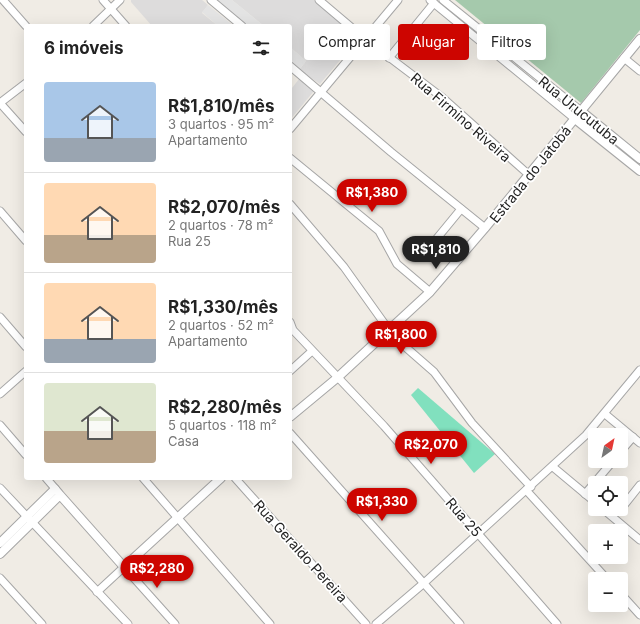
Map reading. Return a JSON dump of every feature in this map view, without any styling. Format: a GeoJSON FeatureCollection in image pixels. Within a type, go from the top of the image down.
{"type":"FeatureCollection","features":[{"type":"Feature","properties":{"kind":"street"},"geometry":{"type":"LineString","coordinates":[[3,0],[24,24]]}},
{"type":"Feature","properties":{"kind":"street"},"geometry":{"type":"LineString","coordinates":[[103,0],[124,24]]}},
{"type":"Feature","properties":{"kind":"street"},"geometry":{"type":"LineString","coordinates":[[95,24],[120,0]]}},
{"type":"Feature","properties":{"kind":"street"},"geometry":{"type":"LineString","coordinates":[[211,0],[240,24]]}},
{"type":"Feature","properties":{"kind":"street","name":"Rua Firmino Riveira"},"geometry":{"type":"LineString","coordinates":[[320,0],[348,24]]}},
{"type":"Feature","properties":{"kind":"street"},"geometry":{"type":"LineString","coordinates":[[378,24],[398,0]]}},
{"type":"Feature","properties":{"kind":"street","name":"Rua Urucutuba"},"geometry":{"type":"LineString","coordinates":[[443,0],[640,159]]}},
{"type":"Feature","properties":{"kind":"street"},"geometry":{"type":"LineString","coordinates":[[390,57],[432,2]]}},
{"type":"Feature","properties":{"kind":"street","name":"Rua Urucutuba"},"geometry":{"type":"LineString","coordinates":[[432,2],[640,171]]}},
{"type":"Feature","properties":{"kind":"street","name":"Estrada do Jatobá"},"geometry":{"type":"LineString","coordinates":[[292,415],[337,378],[430,292],[485,228],[640,39]]}},
{"type":"Feature","properties":{"kind":"street"},"geometry":{"type":"LineString","coordinates":[[624,58],[640,71]]}},
{"type":"Feature","properties":{"kind":"street","name":"Rua Firmino Riveira"},"geometry":{"type":"LineString","coordinates":[[390,59],[444,98],[528,174]]}},
{"type":"Feature","properties":{"kind":"street"},"geometry":{"type":"LineString","coordinates":[[292,127],[348,60]]}},
{"type":"Feature","properties":{"kind":"street"},"geometry":{"type":"LineString","coordinates":[[292,68],[390,152],[485,228]]}},
{"type":"Feature","properties":{"kind":"street"},"geometry":{"type":"LineString","coordinates":[[24,85],[0,103],[24,130]]}},
{"type":"Feature","properties":{"kind":"street"},"geometry":{"type":"LineString","coordinates":[[292,160],[379,231],[397,264],[430,292]]}},
{"type":"Feature","properties":{"kind":"street"},"geometry":{"type":"LineString","coordinates":[[292,206],[344,267],[394,337],[434,372],[472,423],[601,572]]}},
{"type":"Feature","properties":{"kind":"street"},"geometry":{"type":"LineString","coordinates":[[424,254],[461,209]]}},
{"type":"Feature","properties":{"kind":"street"},"geometry":{"type":"LineString","coordinates":[[0,211],[24,239]]}},
{"type":"Feature","properties":{"kind":"street"},"geometry":{"type":"LineString","coordinates":[[0,317],[24,344]]}},
{"type":"Feature","properties":{"kind":"street","name":"Rua 25"},"geometry":{"type":"LineString","coordinates":[[292,331],[384,426],[557,624]]}},
{"type":"Feature","properties":{"kind":"street"},"geometry":{"type":"LineString","coordinates":[[292,368],[312,351]]}},
{"type":"Feature","properties":{"kind":"street"},"geometry":{"type":"LineString","coordinates":[[376,624],[553,467],[605,414],[640,370]]}},
{"type":"Feature","properties":{"kind":"street"},"geometry":{"type":"LineString","coordinates":[[0,394],[24,373]]}},
{"type":"Feature","properties":{"kind":"street"},"geometry":{"type":"LineString","coordinates":[[605,414],[640,443]]}},
{"type":"Feature","properties":{"kind":"street"},"geometry":{"type":"LineString","coordinates":[[0,425],[24,453]]}},
{"type":"Feature","properties":{"kind":"street"},"geometry":{"type":"LineString","coordinates":[[292,435],[460,624]]}},
{"type":"Feature","properties":{"kind":"street"},"geometry":{"type":"LineString","coordinates":[[628,443],[633,437]]}},
{"type":"Feature","properties":{"kind":"street"},"geometry":{"type":"LineString","coordinates":[[553,467],[588,496]]}},
{"type":"Feature","properties":{"kind":"street"},"geometry":{"type":"LineString","coordinates":[[585,494],[607,468]]}},
{"type":"Feature","properties":{"kind":"street"},"geometry":{"type":"LineString","coordinates":[[48,480],[176,624]]}},
{"type":"Feature","properties":{"kind":"street"},"geometry":{"type":"LineString","coordinates":[[145,480],[270,624]]}},
{"type":"Feature","properties":{"kind":"street"},"geometry":{"type":"LineString","coordinates":[[97,592],[177,516],[219,480]]}},
{"type":"Feature","properties":{"kind":"street","name":"Rua Geraldo Pereira"},"geometry":{"type":"LineString","coordinates":[[237,480],[366,624]]}},
{"type":"Feature","properties":{"kind":"street"},"geometry":{"type":"LineString","coordinates":[[628,500],[640,485]]}},
{"type":"Feature","properties":{"kind":"street"},"geometry":{"type":"LineString","coordinates":[[0,488],[128,624]]}},
{"type":"Feature","properties":{"kind":"street"},"geometry":{"type":"LineString","coordinates":[[0,543],[58,492]]}},
{"type":"Feature","properties":{"kind":"street"},"geometry":{"type":"LineString","coordinates":[[612,516],[640,539]]}},
{"type":"Feature","properties":{"kind":"street"},"geometry":{"type":"LineString","coordinates":[[0,554],[29,519]]}},
{"type":"Feature","properties":{"kind":"street"},"geometry":{"type":"LineString","coordinates":[[0,578],[42,624]]}},
{"type":"Feature","properties":{"kind":"street"},"geometry":{"type":"LineString","coordinates":[[628,602],[640,615]]}},
{"type":"Feature","properties":{"kind":"shaded area"},"geometry":{"type":"Polygon","coordinates":[[[131,0],[202,0],[208,5],[202,13],[216,24],[150,24],[131,2],[131,0]]]}},
{"type":"Feature","properties":{"kind":"shaded area"},"geometry":{"type":"Polygon","coordinates":[[[214,0],[232,0],[262,24],[244,24],[214,0]]]}},
{"type":"Feature","properties":{"kind":"shaded area"},"geometry":{"type":"Polygon","coordinates":[[[232,0],[314,0],[343,24],[304,24],[304,59],[292,49],[292,24],[262,24],[232,0]]]}},
{"type":"Feature","properties":{"kind":"shaded area"},"geometry":{"type":"Polygon","coordinates":[[[208,5],[232,24],[216,24],[202,12],[208,5]]]}},
{"type":"Feature","properties":{"kind":"shaded area"},"geometry":{"type":"Polygon","coordinates":[[[292,49],[304,60],[306,61],[299,70],[292,64],[292,49]]]}},
{"type":"Feature","properties":{"kind":"shaded area"},"geometry":{"type":"Polygon","coordinates":[[[305,60],[340,60],[320,84],[299,70],[306,61],[305,60]]]}},
{"type":"Feature","properties":{"kind":"shaded area"},"geometry":{"type":"Polygon","coordinates":[[[299,79],[314,91],[292,118],[292,88],[299,79]]]}},
{"type":"Feature","properties":{"kind":"green space"},"geometry":{"type":"Polygon","coordinates":[[[455,0],[640,0],[640,30],[581,103],[528,60],[546,60],[546,24],[484,24],[455,0]]]}},
{"type":"Feature","properties":{"kind":"green space"},"geometry":{"type":"Polygon","coordinates":[[[418,388],[495,454],[474,473],[411,395],[418,388]]]}}]}
